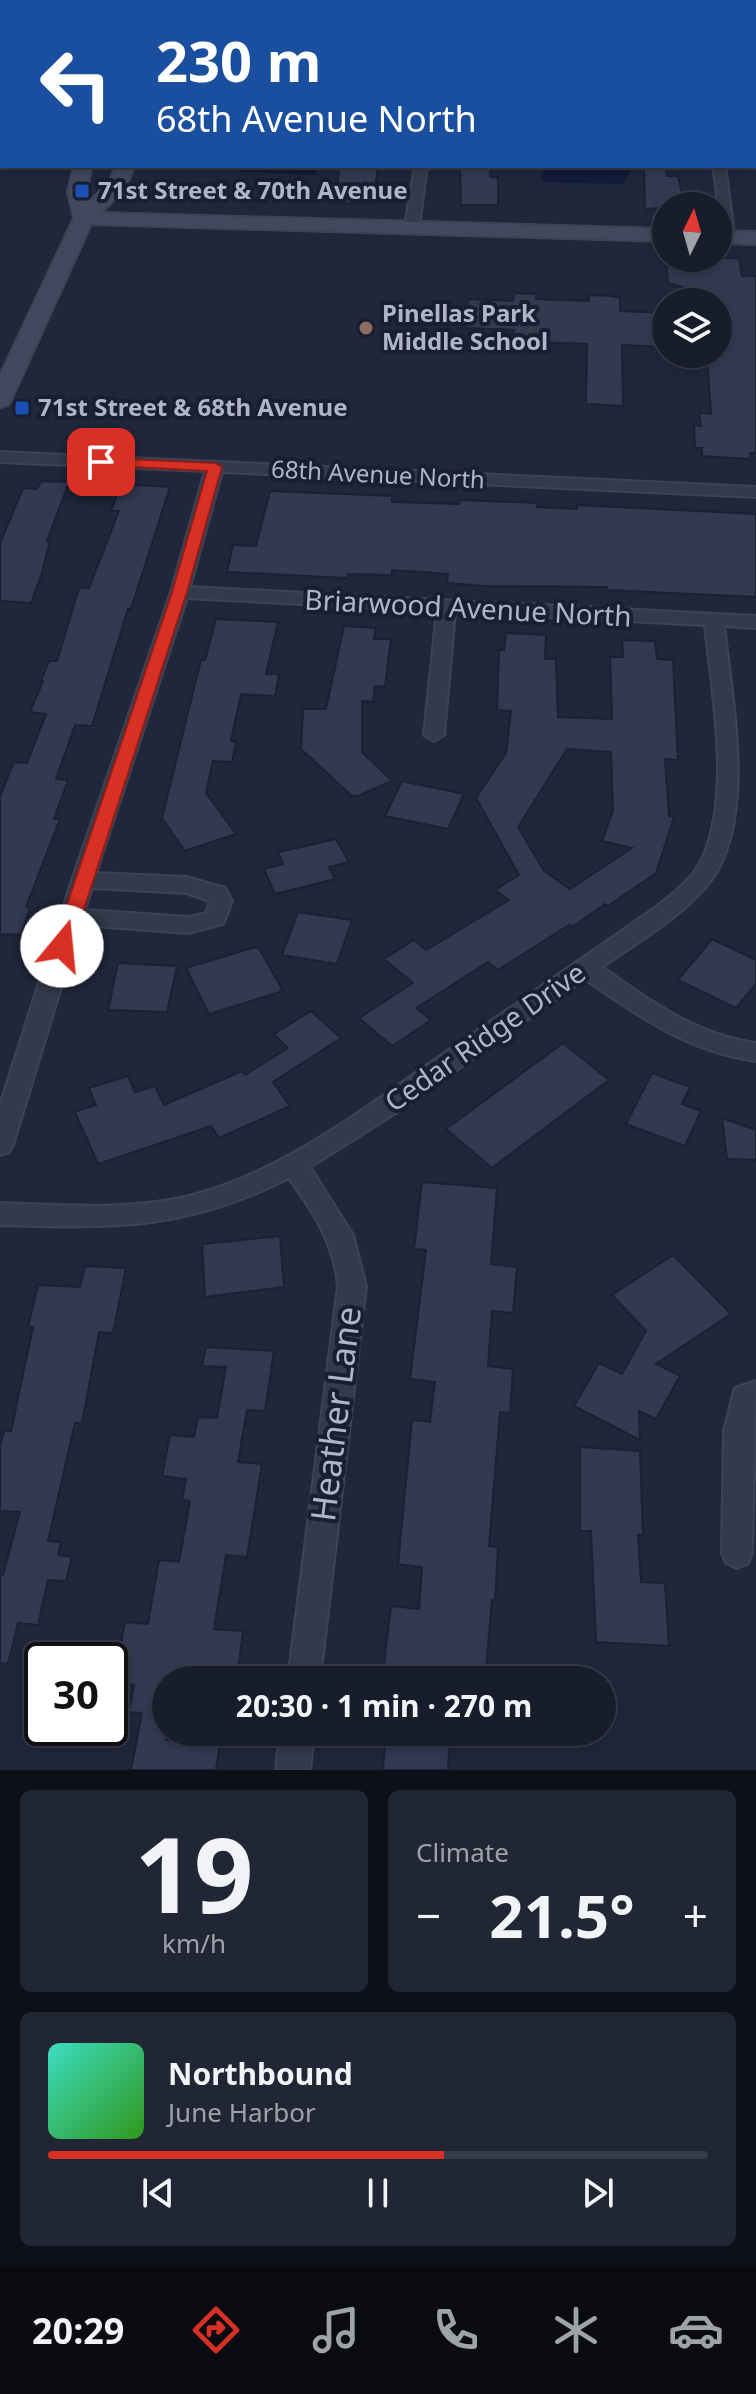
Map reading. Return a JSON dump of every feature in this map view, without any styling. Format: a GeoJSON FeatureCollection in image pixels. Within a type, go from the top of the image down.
{"type":"FeatureCollection","features":[{"type":"Feature","properties":{"kind":"main road"},"geometry":{"type":"LineString","coordinates":[[82,168],[76,181],[76,192],[84,218]]}},
{"type":"Feature","properties":{"kind":"main road"},"geometry":{"type":"LineString","coordinates":[[0,400],[84,218],[118,185],[124,168]]}},
{"type":"Feature","properties":{"kind":"main road"},"geometry":{"type":"LineString","coordinates":[[84,218],[652,235]]}},
{"type":"Feature","properties":{"kind":"main road"},"geometry":{"type":"LineString","coordinates":[[732,237],[756,238]]}},
{"type":"Feature","properties":{"kind":"street"},"geometry":{"type":"LineString","coordinates":[[412,226],[421,168]]}},
{"type":"Feature","properties":{"kind":"street"},"geometry":{"type":"LineString","coordinates":[[719,168],[721,192]]}},
{"type":"Feature","properties":{"kind":"street","name":"68th Avenue North"},"geometry":{"type":"LineString","coordinates":[[0,457],[756,492]]}},
{"type":"Feature","properties":{"kind":"street"},"geometry":{"type":"LineString","coordinates":[[0,1145],[83,880],[180,592],[215,467]]}},
{"type":"Feature","properties":{"kind":"street","name":"Briarwood Avenue North"},"geometry":{"type":"LineString","coordinates":[[180,592],[756,622]]}},
{"type":"Feature","properties":{"kind":"street"},"geometry":{"type":"LineString","coordinates":[[434,735],[446,608]]}},
{"type":"Feature","properties":{"kind":"street","name":"Cedar Ridge Drive"},"geometry":{"type":"LineString","coordinates":[[0,1214],[146,1214],[193,1205],[242,1189],[347,1133],[663,913],[688,892],[713,859],[724,824],[726,775],[714,620]]}},
{"type":"Feature","properties":{"kind":"street"},"geometry":{"type":"LineString","coordinates":[[71,917],[188,925],[215,918],[221,901],[217,893],[186,885],[83,880]]}},
{"type":"Feature","properties":{"kind":"street"},"geometry":{"type":"LineString","coordinates":[[585,967],[666,1023],[736,1051],[756,1052]]}},
{"type":"Feature","properties":{"kind":"street","name":"Heather Lane"},"geometry":{"type":"LineString","coordinates":[[293,1163],[338,1229],[351,1261],[352,1286],[306,1666]]}},
{"type":"Feature","properties":{"kind":"street"},"geometry":{"type":"LineString","coordinates":[[737,1553],[739,1430],[751,1395]]}},
{"type":"Feature","properties":{"kind":"street"},"geometry":{"type":"LineString","coordinates":[[293,1770],[296,1746]]}},
{"type":"Feature","properties":{"kind":"water"},"geometry":{"type":"Polygon","coordinates":[[[239,168],[316,168],[315,175],[238,172],[239,168]]]}},
{"type":"Feature","properties":{"kind":"water"},"geometry":{"type":"Polygon","coordinates":[[[542,168],[628,168],[630,173],[622,184],[542,182],[542,168]]]}},
{"type":"Feature","properties":{"kind":"building"},"geometry":{"type":"Polygon","coordinates":[[[340,168],[378,168],[373,204],[334,203],[340,168]]]}},
{"type":"Feature","properties":{"kind":"building"},"geometry":{"type":"Polygon","coordinates":[[[460,168],[491,168],[490,177],[498,177],[498,205],[461,205],[460,168]]]}},
{"type":"Feature","properties":{"kind":"building"},"geometry":{"type":"Polygon","coordinates":[[[644,168],[666,168],[667,176],[678,176],[682,192],[652,192],[652,208],[645,209],[644,168]]]}},
{"type":"Feature","properties":{"kind":"building"},"geometry":{"type":"Polygon","coordinates":[[[732,258],[739,258],[742,276],[756,276],[756,453],[750,453],[750,459],[702,456],[702,448],[695,448],[694,425],[701,426],[699,413],[711,414],[708,368],[732,368],[732,288],[686,288],[668,283],[667,272],[732,272],[732,258]]]}},
{"type":"Feature","properties":{"kind":"building"},"geometry":{"type":"Polygon","coordinates":[[[514,293],[536,294],[536,299],[589,301],[589,295],[612,296],[620,298],[620,311],[652,312],[652,346],[622,345],[623,406],[586,404],[587,344],[513,341],[514,330],[465,328],[468,299],[513,301],[514,293]]]}},
{"type":"Feature","properties":{"kind":"building"},"geometry":{"type":"Polygon","coordinates":[[[41,481],[69,482],[47,541],[50,541],[41,576],[31,603],[0,601],[0,544],[23,488],[37,489],[41,481]]]}},
{"type":"Feature","properties":{"kind":"building"},"geometry":{"type":"Polygon","coordinates":[[[121,484],[170,487],[92,726],[75,725],[56,779],[68,780],[54,819],[60,819],[26,907],[30,907],[21,935],[0,934],[0,796],[14,762],[27,763],[46,714],[30,712],[49,661],[57,661],[79,588],[89,588],[119,511],[111,511],[121,484]]]}},
{"type":"Feature","properties":{"kind":"building"},"geometry":{"type":"Polygon","coordinates":[[[270,491],[392,496],[392,502],[459,504],[460,500],[537,503],[537,507],[577,509],[577,505],[756,514],[756,597],[607,590],[607,587],[484,586],[447,583],[448,574],[392,570],[392,575],[348,574],[347,578],[227,572],[233,545],[256,546],[270,491]]]}},
{"type":"Feature","properties":{"kind":"building"},"geometry":{"type":"Polygon","coordinates":[[[216,619],[278,622],[266,674],[279,674],[275,696],[241,694],[231,741],[236,742],[232,762],[213,761],[206,793],[236,834],[185,851],[162,818],[201,660],[205,660],[216,619]]]}},
{"type":"Feature","properties":{"kind":"building"},"geometry":{"type":"Polygon","coordinates":[[[344,626],[376,628],[374,639],[391,639],[385,687],[375,686],[373,702],[362,701],[362,752],[392,781],[358,796],[352,796],[301,749],[303,709],[326,709],[344,626]]]}},
{"type":"Feature","properties":{"kind":"building"},"geometry":{"type":"Polygon","coordinates":[[[506,633],[546,635],[545,659],[556,659],[558,717],[612,719],[610,657],[623,657],[622,640],[655,641],[657,659],[673,660],[678,760],[665,759],[669,816],[674,817],[656,873],[608,906],[605,904],[498,970],[488,962],[416,1008],[431,1020],[392,1046],[359,1018],[413,983],[384,959],[414,940],[426,950],[509,900],[495,890],[519,875],[476,798],[506,753],[511,711],[497,710],[499,650],[504,650],[506,633]],[[567,749],[518,827],[544,871],[570,889],[632,848],[602,841],[613,811],[611,752],[567,749]]]}},
{"type":"Feature","properties":{"kind":"building"},"geometry":{"type":"Polygon","coordinates":[[[402,781],[464,794],[448,829],[385,816],[402,781]]]}},
{"type":"Feature","properties":{"kind":"building"},"geometry":{"type":"Polygon","coordinates":[[[336,839],[349,862],[329,867],[335,879],[275,894],[264,869],[283,864],[278,852],[336,839]]]}},
{"type":"Feature","properties":{"kind":"building"},"geometry":{"type":"Polygon","coordinates":[[[298,912],[352,920],[337,964],[282,955],[298,912]]]}},
{"type":"Feature","properties":{"kind":"building"},"geometry":{"type":"Polygon","coordinates":[[[712,939],[756,960],[756,984],[736,1008],[678,980],[712,939]]]}},
{"type":"Feature","properties":{"kind":"building"},"geometry":{"type":"Polygon","coordinates":[[[259,948],[283,991],[209,1014],[186,968],[259,948]]]}},
{"type":"Feature","properties":{"kind":"building"},"geometry":{"type":"Polygon","coordinates":[[[118,963],[177,966],[167,1012],[108,1010],[118,963]]]}},
{"type":"Feature","properties":{"kind":"building"},"geometry":{"type":"Polygon","coordinates":[[[311,1011],[341,1038],[273,1082],[290,1106],[219,1138],[211,1126],[98,1164],[75,1112],[96,1105],[89,1088],[128,1076],[135,1092],[155,1086],[164,1105],[242,1071],[245,1075],[288,1048],[274,1034],[311,1011]]]}},
{"type":"Feature","properties":{"kind":"building"},"geometry":{"type":"Polygon","coordinates":[[[563,1043],[609,1080],[492,1168],[446,1129],[563,1043]]]}},
{"type":"Feature","properties":{"kind":"building"},"geometry":{"type":"Polygon","coordinates":[[[652,1073],[690,1087],[682,1104],[701,1111],[685,1146],[626,1124],[652,1073]]]}},
{"type":"Feature","properties":{"kind":"building"},"geometry":{"type":"Polygon","coordinates":[[[722,1118],[756,1130],[756,1160],[727,1159],[722,1118]]]}},
{"type":"Feature","properties":{"kind":"building"},"geometry":{"type":"Polygon","coordinates":[[[422,1182],[497,1188],[491,1264],[517,1267],[513,1313],[492,1311],[488,1366],[513,1369],[510,1413],[500,1412],[489,1546],[498,1547],[486,1666],[384,1666],[391,1606],[419,1609],[422,1567],[398,1564],[412,1420],[430,1422],[435,1382],[410,1379],[426,1250],[414,1249],[422,1182]]]}},
{"type":"Feature","properties":{"kind":"building"},"geometry":{"type":"Polygon","coordinates":[[[280,1236],[284,1287],[205,1297],[202,1244],[280,1236]]]}},
{"type":"Feature","properties":{"kind":"building"},"geometry":{"type":"Polygon","coordinates":[[[673,1255],[731,1314],[656,1364],[680,1376],[656,1419],[639,1411],[640,1440],[574,1406],[599,1363],[622,1374],[646,1331],[612,1295],[673,1255]]]}},
{"type":"Feature","properties":{"kind":"building"},"geometry":{"type":"Polygon","coordinates":[[[85,1266],[126,1268],[113,1333],[99,1332],[82,1423],[75,1423],[48,1541],[61,1542],[58,1555],[72,1557],[66,1581],[48,1580],[38,1625],[18,1623],[8,1664],[0,1663],[0,1574],[3,1575],[20,1512],[0,1511],[0,1446],[4,1431],[11,1431],[33,1327],[28,1327],[38,1285],[80,1287],[85,1266]]]}},
{"type":"Feature","properties":{"kind":"building"},"geometry":{"type":"Polygon","coordinates":[[[206,1347],[274,1351],[265,1411],[247,1410],[238,1462],[262,1464],[247,1557],[226,1555],[214,1629],[243,1631],[239,1666],[152,1666],[152,1746],[220,1746],[216,1770],[131,1770],[142,1713],[129,1712],[134,1685],[128,1684],[128,1642],[121,1642],[125,1622],[148,1624],[159,1560],[179,1562],[190,1501],[182,1500],[186,1479],[162,1476],[170,1435],[194,1437],[198,1417],[217,1418],[226,1367],[202,1366],[206,1347]]]}},
{"type":"Feature","properties":{"kind":"building"},"geometry":{"type":"Polygon","coordinates":[[[580,1447],[640,1451],[643,1535],[638,1535],[641,1582],[665,1583],[669,1646],[596,1642],[591,1531],[580,1531],[580,1447]]]}},
{"type":"Feature","properties":{"kind":"building"},"geometry":{"type":"Polygon","coordinates":[[[385,1746],[449,1746],[448,1770],[383,1770],[385,1746]]]}},
{"type":"Feature","properties":{"kind":"place","name":"71st Street & 70th Avenue"},"geometry":{"type":"Point","coordinates":[82,191]}},
{"type":"Feature","properties":{"kind":"place","name":"Pinellas Park Middle School"},"geometry":{"type":"Point","coordinates":[366,328]}},
{"type":"Feature","properties":{"kind":"place","name":"71st Street & 68th Avenue"},"geometry":{"type":"Point","coordinates":[22,408]}},
{"type":"Feature","properties":{"kind":"route"},"geometry":{"type":"LineString","coordinates":[[62,946],[180,592],[215,467],[101,462]]}}]}
